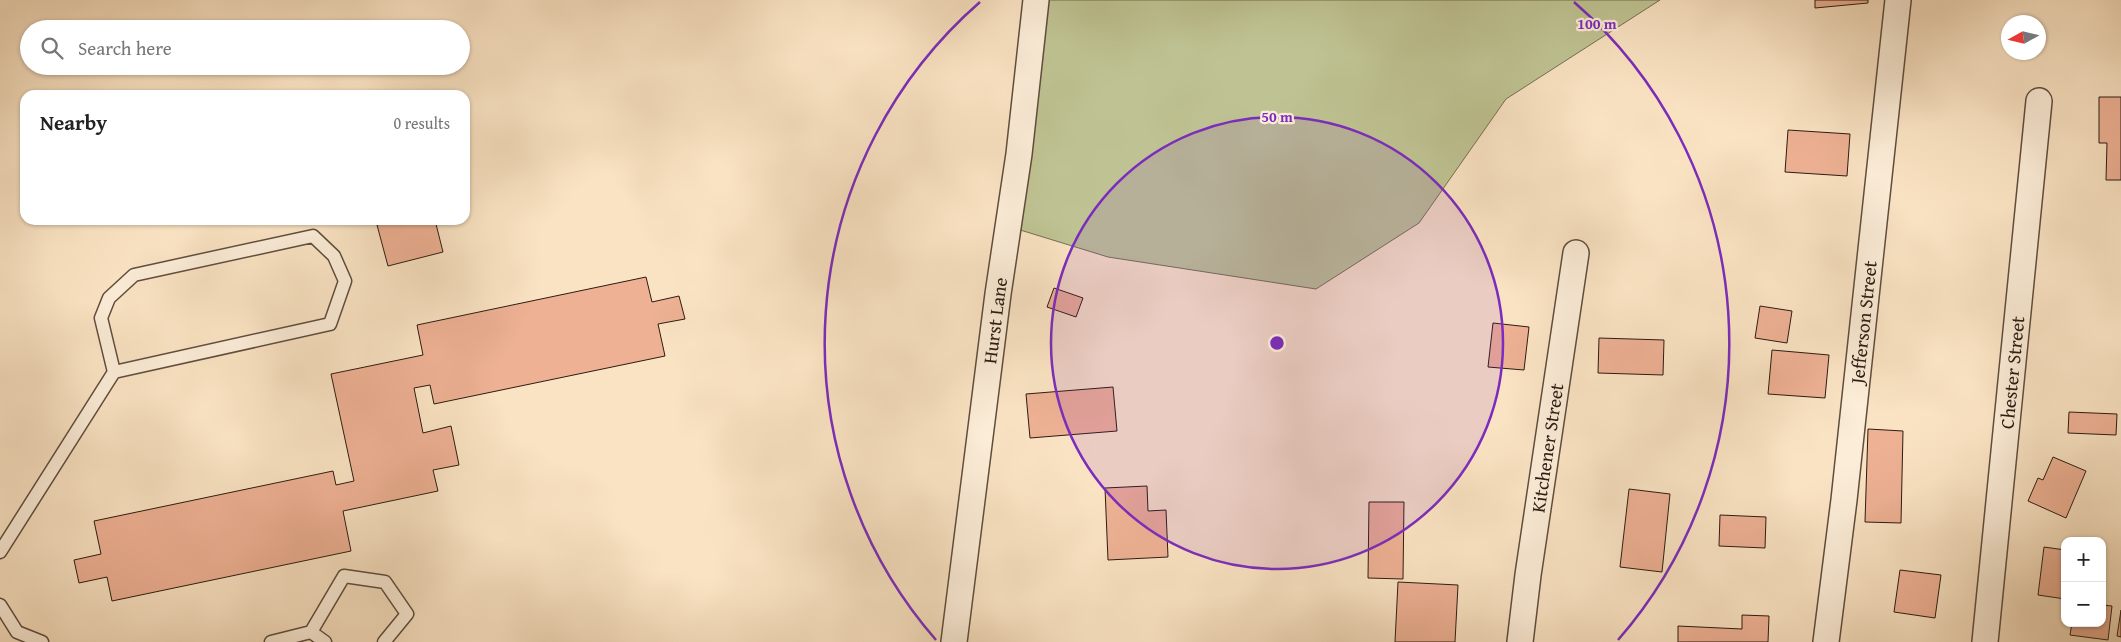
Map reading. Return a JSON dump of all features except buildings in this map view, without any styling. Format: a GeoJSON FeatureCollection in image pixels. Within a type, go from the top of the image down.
{"type":"FeatureCollection","features":[{"type":"Feature","properties":{"kind":"street","name":"Hurst Lane"},"geometry":{"type":"LineString","coordinates":[[954,642],[998,294],[1019,154],[1036,0]]}},
{"type":"Feature","properties":{"kind":"street","name":"Jefferson Street"},"geometry":{"type":"LineString","coordinates":[[1826,642],[1844,500],[1898,0]]}},
{"type":"Feature","properties":{"kind":"street","name":"Chester Street"},"geometry":{"type":"LineString","coordinates":[[1985,642],[2039,101]]}},
{"type":"Feature","properties":{"kind":"street","name":"Kitchener Street"},"geometry":{"type":"LineString","coordinates":[[1520,642],[1528,575],[1576,254]]}},
{"type":"Feature","properties":{"kind":"lane"},"geometry":{"type":"LineString","coordinates":[[1,547],[114,372],[330,324],[345,281],[334,256],[313,236],[134,275],[109,298],[101,318],[114,372]]}},
{"type":"Feature","properties":{"kind":"lane"},"geometry":{"type":"LineString","coordinates":[[271,642],[311,632],[344,576],[385,582],[408,614],[384,642]]}},
{"type":"Feature","properties":{"kind":"lane"},"geometry":{"type":"LineString","coordinates":[[0,605],[18,632],[42,642]]}},
{"type":"Feature","properties":{"kind":"lane"},"geometry":{"type":"LineString","coordinates":[[311,632],[324,642]]}},
{"type":"Feature","properties":{"kind":"green space"},"geometry":{"type":"Polygon","coordinates":[[[1030,0],[1660,0],[1506,99],[1419,223],[1316,289],[1108,257],[1004,225],[1030,0]]]}}]}
